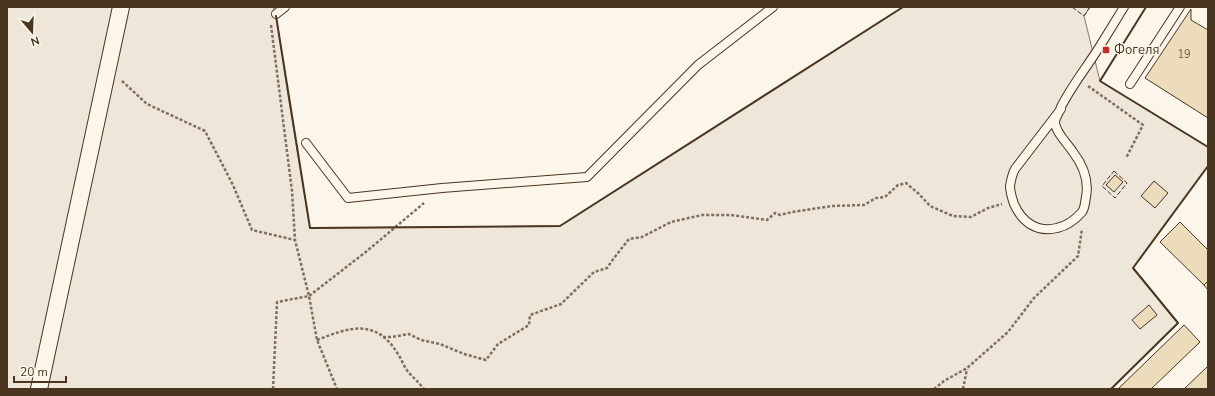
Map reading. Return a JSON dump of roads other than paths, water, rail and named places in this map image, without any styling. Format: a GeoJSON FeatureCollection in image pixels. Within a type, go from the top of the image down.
{"type":"FeatureCollection","features":[{"type":"Feature","properties":{"kind":"street"},"geometry":{"type":"LineString","coordinates":[[39,389],[121,7]]}},
{"type":"Feature","properties":{"kind":"lane"},"geometry":{"type":"LineString","coordinates":[[276,14],[284,7]]}},
{"type":"Feature","properties":{"kind":"lane"},"geometry":{"type":"LineString","coordinates":[[306,143],[348,198],[442,188],[587,177],[698,65],[774,7]]}},
{"type":"Feature","properties":{"kind":"lane"},"geometry":{"type":"LineString","coordinates":[[1061,108],[1015,169],[1010,187],[1016,209],[1021,217],[1029,224],[1039,228],[1051,229],[1062,226],[1074,219],[1082,211],[1085,205],[1087,192],[1083,170],[1078,159],[1057,130],[1055,122],[1069,91],[1100,46],[1124,7]]}},
{"type":"Feature","properties":{"kind":"lane"},"geometry":{"type":"LineString","coordinates":[[1130,84],[1180,7]]}},
{"type":"Feature","properties":{"kind":"place","name":"Фогеля"},"geometry":{"type":"Point","coordinates":[1106,50]}}]}
